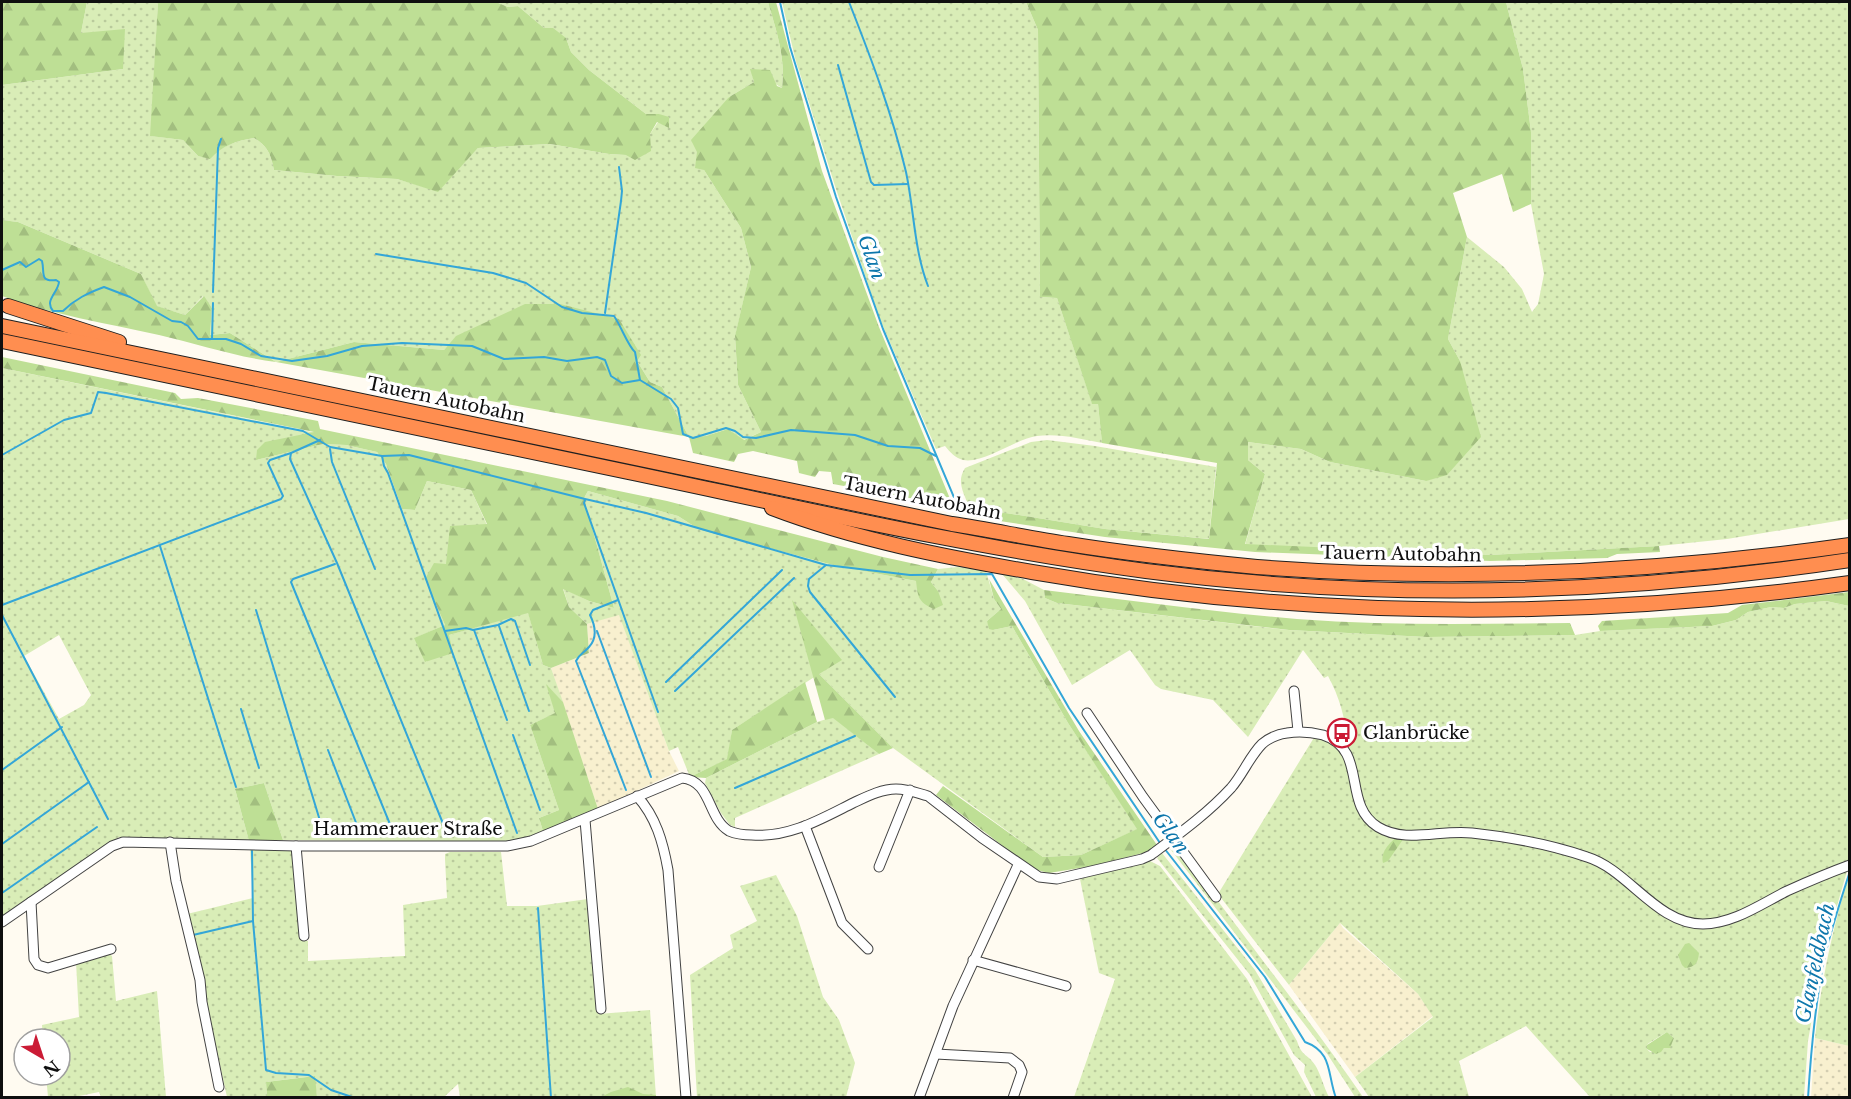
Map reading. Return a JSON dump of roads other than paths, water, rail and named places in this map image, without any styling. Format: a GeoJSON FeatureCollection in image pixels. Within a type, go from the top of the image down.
{"type":"FeatureCollection","features":[{"type":"Feature","properties":{"kind":"highway"},"geometry":{"type":"LineString","coordinates":[[9,306],[110,340],[150,350],[158,359]]}},
{"type":"Feature","properties":{"kind":"highway","name":"Tauern Autobahn"},"geometry":{"type":"LineString","coordinates":[[2,326],[952,524],[1067,544],[1157,556],[1257,567],[1424,574],[1513,574],[1625,569],[1759,557],[1850,545]]}},
{"type":"Feature","properties":{"kind":"highway","name":"Tauern Autobahn"},"geometry":{"type":"LineString","coordinates":[[2,341],[737,495]]}},
{"type":"Feature","properties":{"kind":"highway"},"geometry":{"type":"LineString","coordinates":[[737,495],[990,547],[1146,571],[1320,586],[1419,590],[1620,585],[1769,571],[1850,560]]}},
{"type":"Feature","properties":{"kind":"highway"},"geometry":{"type":"LineString","coordinates":[[737,495],[818,526],[1001,567],[1167,592],[1264,601],[1416,610],[1604,607],[1697,601],[1850,583]]}},
{"type":"Feature","properties":{"kind":"street"},"geometry":{"type":"LineString","coordinates":[[1294,691],[1298,731],[1329,737],[1342,747],[1351,765],[1360,807],[1373,823],[1386,831],[1405,835],[1472,833],[1578,854],[1608,867],[1657,906],[1691,922],[1714,924],[1847,866]]}},
{"type":"Feature","properties":{"kind":"street"},"geometry":{"type":"LineString","coordinates":[[1087,713],[1172,839],[1216,897]]}},
{"type":"Feature","properties":{"kind":"street","name":"Hammerauer Straße"},"geometry":{"type":"LineString","coordinates":[[2,922],[112,846],[123,842],[296,846],[507,846],[531,841],[675,780],[687,779],[700,786],[729,830],[752,835],[765,835],[805,826],[868,796],[888,790],[910,790],[928,796],[1018,864],[1039,877],[1057,879],[1151,855],[1199,818],[1231,787],[1261,745],[1284,733],[1298,731]]}},
{"type":"Feature","properties":{"kind":"street"},"geometry":{"type":"LineString","coordinates":[[879,867],[910,790]]}},
{"type":"Feature","properties":{"kind":"street"},"geometry":{"type":"LineString","coordinates":[[637,796],[647,807],[657,827],[663,842],[668,870],[686,1098]]}},
{"type":"Feature","properties":{"kind":"street"},"geometry":{"type":"LineString","coordinates":[[585,820],[601,1009]]}},
{"type":"Feature","properties":{"kind":"street"},"geometry":{"type":"LineString","coordinates":[[805,826],[842,923],[868,949]]}},
{"type":"Feature","properties":{"kind":"street"},"geometry":{"type":"LineString","coordinates":[[170,842],[176,881],[200,980],[202,1002],[219,1087]]}},
{"type":"Feature","properties":{"kind":"street"},"geometry":{"type":"LineString","coordinates":[[296,846],[304,936]]}},
{"type":"Feature","properties":{"kind":"street"},"geometry":{"type":"LineString","coordinates":[[919,1098],[953,1006],[1018,864]]}},
{"type":"Feature","properties":{"kind":"street"},"geometry":{"type":"LineString","coordinates":[[31,902],[34,959],[38,965],[48,968],[111,949]]}},
{"type":"Feature","properties":{"kind":"street"},"geometry":{"type":"LineString","coordinates":[[973,960],[1066,986]]}},
{"type":"Feature","properties":{"kind":"street"},"geometry":{"type":"LineString","coordinates":[[936,1054],[1010,1058],[1016,1061],[1022,1072],[1013,1098]]}},
{"type":"Feature","properties":{"kind":"waterway","name":"Glan"},"geometry":{"type":"LineString","coordinates":[[780,2],[790,47],[836,197],[883,329],[961,514]]}},
{"type":"Feature","properties":{"kind":"waterway"},"geometry":{"type":"LineString","coordinates":[[849,2],[894,128],[906,172],[920,258],[928,286]]}},
{"type":"Feature","properties":{"kind":"waterway"},"geometry":{"type":"LineString","coordinates":[[838,65],[871,182],[874,185],[908,184]]}},
{"type":"Feature","properties":{"kind":"waterway"},"geometry":{"type":"LineString","coordinates":[[213,292],[218,148],[221,139]]}},
{"type":"Feature","properties":{"kind":"waterway"},"geometry":{"type":"LineString","coordinates":[[605,313],[622,191],[619,167]]}},
{"type":"Feature","properties":{"kind":"waterway"},"geometry":{"type":"LineString","coordinates":[[376,254],[493,273],[526,283],[562,307],[582,313],[614,316],[635,352],[640,380],[671,399],[678,408],[683,434],[693,438],[726,428],[743,437],[756,438],[791,430],[855,435],[888,446],[920,448],[936,456]]}},
{"type":"Feature","properties":{"kind":"waterway"},"geometry":{"type":"LineString","coordinates":[[2,270],[20,262],[26,267],[39,259],[42,261],[45,278],[59,282],[50,303],[53,311],[63,311],[82,297],[104,287],[130,297],[172,321],[181,322],[188,326],[198,339],[226,339],[241,344],[261,356],[292,361],[327,356],[362,346],[402,343],[472,346],[504,359],[544,357],[567,361],[597,357],[605,360],[611,376],[622,383],[640,380]]}},
{"type":"Feature","properties":{"kind":"waterway"},"geometry":{"type":"LineString","coordinates":[[212,339],[213,303]]}},
{"type":"Feature","properties":{"kind":"waterway"},"geometry":{"type":"LineString","coordinates":[[2,455],[64,420],[91,413],[98,392],[303,431],[330,447],[382,456],[409,455],[646,513],[826,565],[910,575],[992,574],[1069,708],[1160,843]]}},
{"type":"Feature","properties":{"kind":"waterway"},"geometry":{"type":"LineString","coordinates":[[2,605],[281,499],[283,496],[268,463],[270,460],[320,440]]}},
{"type":"Feature","properties":{"kind":"waterway"},"geometry":{"type":"LineString","coordinates":[[330,449],[332,462],[375,569]]}},
{"type":"Feature","properties":{"kind":"waterway"},"geometry":{"type":"LineString","coordinates":[[291,453],[290,459],[337,563],[444,826]]}},
{"type":"Feature","properties":{"kind":"waterway"},"geometry":{"type":"LineString","coordinates":[[382,456],[517,833]]}},
{"type":"Feature","properties":{"kind":"waterway"},"geometry":{"type":"LineString","coordinates":[[585,500],[584,503],[658,712]]}},
{"type":"Feature","properties":{"kind":"waterway"},"geometry":{"type":"LineString","coordinates":[[160,546],[236,787]]}},
{"type":"Feature","properties":{"kind":"waterway"},"geometry":{"type":"LineString","coordinates":[[335,564],[293,579],[291,582],[394,834]]}},
{"type":"Feature","properties":{"kind":"waterway"},"geometry":{"type":"LineString","coordinates":[[826,565],[809,579],[810,592],[895,697]]}},
{"type":"Feature","properties":{"kind":"waterway"},"geometry":{"type":"LineString","coordinates":[[666,682],[782,570]]}},
{"type":"Feature","properties":{"kind":"waterway"},"geometry":{"type":"LineString","coordinates":[[675,691],[794,578]]}},
{"type":"Feature","properties":{"kind":"waterway"},"geometry":{"type":"LineString","coordinates":[[618,600],[593,610],[590,615],[594,627],[594,639],[576,661],[626,790]]}},
{"type":"Feature","properties":{"kind":"waterway"},"geometry":{"type":"LineString","coordinates":[[256,610],[324,834]]}},
{"type":"Feature","properties":{"kind":"waterway"},"geometry":{"type":"LineString","coordinates":[[2,615],[108,819]]}},
{"type":"Feature","properties":{"kind":"waterway"},"geometry":{"type":"LineString","coordinates":[[445,631],[466,628],[473,630],[498,625],[511,619],[515,621],[530,665]]}},
{"type":"Feature","properties":{"kind":"waterway"},"geometry":{"type":"LineString","coordinates":[[499,626],[529,711]]}},
{"type":"Feature","properties":{"kind":"waterway"},"geometry":{"type":"LineString","coordinates":[[474,630],[507,720]]}},
{"type":"Feature","properties":{"kind":"waterway"},"geometry":{"type":"LineString","coordinates":[[597,631],[651,777]]}},
{"type":"Feature","properties":{"kind":"waterway"},"geometry":{"type":"LineString","coordinates":[[241,709],[259,768]]}},
{"type":"Feature","properties":{"kind":"waterway"},"geometry":{"type":"LineString","coordinates":[[2,770],[62,727]]}},
{"type":"Feature","properties":{"kind":"waterway"},"geometry":{"type":"LineString","coordinates":[[513,735],[540,810]]}},
{"type":"Feature","properties":{"kind":"waterway"},"geometry":{"type":"LineString","coordinates":[[735,788],[855,736]]}},
{"type":"Feature","properties":{"kind":"waterway"},"geometry":{"type":"LineString","coordinates":[[328,750],[360,833]]}},
{"type":"Feature","properties":{"kind":"waterway"},"geometry":{"type":"LineString","coordinates":[[2,844],[89,782]]}},
{"type":"Feature","properties":{"kind":"waterway"},"geometry":{"type":"LineString","coordinates":[[2,893],[97,827]]}},
{"type":"Feature","properties":{"kind":"waterway","name":"Glan"},"geometry":{"type":"LineString","coordinates":[[1164,848],[1265,977],[1305,1042],[1314,1046],[1325,1058],[1336,1098]]}},
{"type":"Feature","properties":{"kind":"waterway"},"geometry":{"type":"LineString","coordinates":[[252,851],[253,921],[266,1070],[276,1073],[309,1075],[331,1090],[355,1098]]}},
{"type":"Feature","properties":{"kind":"waterway","name":"Glanfeldbach"},"geometry":{"type":"LineString","coordinates":[[1808,1098],[1814,1026],[1825,955],[1850,871]]}},
{"type":"Feature","properties":{"kind":"waterway"},"geometry":{"type":"LineString","coordinates":[[538,908],[551,1098]]}},
{"type":"Feature","properties":{"kind":"waterway"},"geometry":{"type":"LineString","coordinates":[[193,935],[253,921]]}},
{"type":"Feature","properties":{"kind":"place","name":"Glanbrücke"},"geometry":{"type":"Point","coordinates":[1342,733]}}]}
